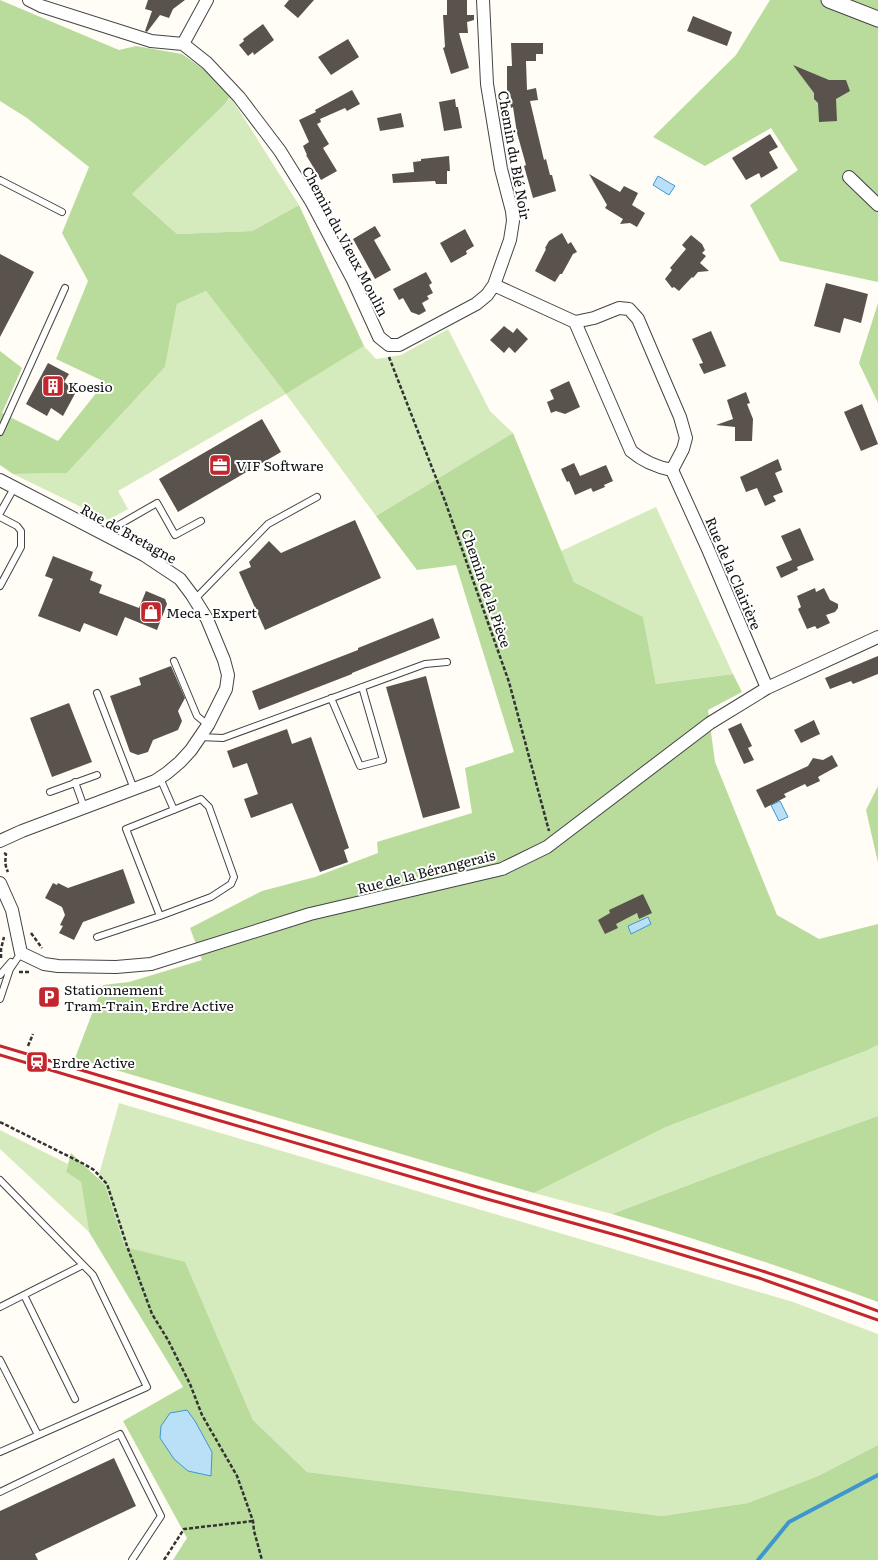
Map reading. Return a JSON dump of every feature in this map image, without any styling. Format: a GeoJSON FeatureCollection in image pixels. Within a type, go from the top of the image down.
{"type":"FeatureCollection","features":[{"type":"Feature","properties":{"kind":"street"},"geometry":{"type":"LineString","coordinates":[[29,0],[41,6],[151,41],[183,44],[207,0]]}},
{"type":"Feature","properties":{"kind":"street","name":"Chemin du Blé Noir"},"geometry":{"type":"LineString","coordinates":[[389,344],[399,345],[476,304],[487,295],[494,285],[510,240],[513,221],[512,211],[501,169],[488,84],[483,0]]}},
{"type":"Feature","properties":{"kind":"street"},"geometry":{"type":"LineString","coordinates":[[828,0],[878,19]]}},
{"type":"Feature","properties":{"kind":"street","name":"Chemin du Vieux Moulin"},"geometry":{"type":"LineString","coordinates":[[183,44],[207,63],[239,97],[280,151],[311,201],[353,280],[380,337],[389,344]]}},
{"type":"Feature","properties":{"kind":"street"},"geometry":{"type":"LineString","coordinates":[[849,177],[878,205]]}},
{"type":"Feature","properties":{"kind":"street"},"geometry":{"type":"LineString","coordinates":[[494,285],[575,322],[594,318],[619,308],[629,310],[638,319],[680,417],[686,438],[683,449],[672,470],[656,467],[642,460],[631,451],[575,322]]}},
{"type":"Feature","properties":{"kind":"street","name":"Rue de la Clairière"},"geometry":{"type":"LineString","coordinates":[[672,470],[707,547],[767,688]]}},
{"type":"Feature","properties":{"kind":"street","name":"Rue de Bretagne"},"geometry":{"type":"LineString","coordinates":[[0,480],[144,555],[180,579],[195,599],[207,619],[224,660],[228,675],[226,689],[208,725],[191,750],[180,762],[160,778],[0,840]]}},
{"type":"Feature","properties":{"kind":"street","name":"Rue de la Bérangerais"},"geometry":{"type":"LineString","coordinates":[[21,953],[44,964],[58,966],[116,967],[151,964],[310,914],[502,869],[555,842],[710,723],[767,688],[878,637]]}},
{"type":"Feature","properties":{"kind":"street"},"geometry":{"type":"LineString","coordinates":[[0,884],[12,910],[21,953]]}},
{"type":"Feature","properties":{"kind":"lane"},"geometry":{"type":"LineString","coordinates":[[0,180],[62,212]]}},
{"type":"Feature","properties":{"kind":"lane"},"geometry":{"type":"LineString","coordinates":[[0,432],[65,288]]}},
{"type":"Feature","properties":{"kind":"lane"},"geometry":{"type":"LineString","coordinates":[[0,513],[14,488]]}},
{"type":"Feature","properties":{"kind":"lane"},"geometry":{"type":"LineString","coordinates":[[195,599],[268,524],[317,497]]}},
{"type":"Feature","properties":{"kind":"lane"},"geometry":{"type":"LineString","coordinates":[[103,534],[157,503],[175,536],[201,521]]}},
{"type":"Feature","properties":{"kind":"lane"},"geometry":{"type":"LineString","coordinates":[[0,517],[17,526],[21,531],[21,547],[0,586]]}},
{"type":"Feature","properties":{"kind":"lane"},"geometry":{"type":"LineString","coordinates":[[174,662],[197,716],[208,725]]}},
{"type":"Feature","properties":{"kind":"lane"},"geometry":{"type":"LineString","coordinates":[[199,737],[222,738],[425,664],[447,662]]}},
{"type":"Feature","properties":{"kind":"lane"},"geometry":{"type":"LineString","coordinates":[[331,698],[360,766],[383,760],[362,688]]}},
{"type":"Feature","properties":{"kind":"lane"},"geometry":{"type":"LineString","coordinates":[[97,693],[134,789]]}},
{"type":"Feature","properties":{"kind":"lane"},"geometry":{"type":"LineString","coordinates":[[50,792],[97,775]]}},
{"type":"Feature","properties":{"kind":"lane"},"geometry":{"type":"LineString","coordinates":[[160,778],[174,810]]}},
{"type":"Feature","properties":{"kind":"lane"},"geometry":{"type":"LineString","coordinates":[[75,782],[84,807]]}},
{"type":"Feature","properties":{"kind":"lane"},"geometry":{"type":"LineString","coordinates":[[97,937],[160,916],[210,897],[231,884],[234,877],[208,807],[201,799],[126,829],[160,916]]}},
{"type":"Feature","properties":{"kind":"lane"},"geometry":{"type":"LineString","coordinates":[[0,975],[21,953]]}},
{"type":"Feature","properties":{"kind":"lane"},"geometry":{"type":"LineString","coordinates":[[0,1000],[10,969],[21,953]]}},
{"type":"Feature","properties":{"kind":"lane"},"geometry":{"type":"LineString","coordinates":[[0,1180],[93,1275],[147,1387],[0,1452]]}},
{"type":"Feature","properties":{"kind":"lane"},"geometry":{"type":"LineString","coordinates":[[0,1307],[83,1265]]}},
{"type":"Feature","properties":{"kind":"lane"},"geometry":{"type":"LineString","coordinates":[[24,1295],[75,1399]]}},
{"type":"Feature","properties":{"kind":"lane"},"geometry":{"type":"LineString","coordinates":[[0,1360],[38,1435]]}},
{"type":"Feature","properties":{"kind":"lane"},"geometry":{"type":"LineString","coordinates":[[0,1492],[120,1434],[161,1516],[132,1560]]}},
{"type":"Feature","properties":{"kind":"path","name":"Chemin de la Pièce"},"geometry":{"type":"LineString","coordinates":[[389,344],[389,358],[445,501],[509,682],[550,833],[555,842]]}},
{"type":"Feature","properties":{"kind":"path"},"geometry":{"type":"LineString","coordinates":[[28,1046],[33,1034]]}},
{"type":"Feature","properties":{"kind":"path"},"geometry":{"type":"LineString","coordinates":[[0,1122],[84,1164],[94,1170],[107,1184],[127,1246],[152,1314],[180,1366],[202,1414],[237,1476],[253,1521],[254,1531],[262,1560]]}},
{"type":"Feature","properties":{"kind":"path"},"geometry":{"type":"LineString","coordinates":[[164,1560],[184,1529],[253,1521]]}},
{"type":"Feature","properties":{"kind":"green space"},"geometry":{"type":"Polygon","coordinates":[[[0,0],[119,50],[136,46],[182,54],[205,70],[230,96],[225,104],[132,194],[177,234],[252,231],[299,205],[364,346],[286,394],[206,291],[177,304],[165,367],[67,473],[13,474],[0,465],[0,351],[22,368],[2,413],[58,441],[105,382],[56,359],[88,281],[62,233],[89,167],[27,118],[0,101],[0,0]]]}},
{"type":"Feature","properties":{"kind":"green space"},"geometry":{"type":"Polygon","coordinates":[[[770,0],[878,0],[878,282],[780,261],[750,205],[798,170],[771,128],[705,166],[653,137],[736,55],[770,0]]]}},
{"type":"Feature","properties":{"kind":"green space"},"geometry":{"type":"Polygon","coordinates":[[[230,96],[299,205],[252,231],[177,234],[132,194],[225,104],[230,96]]]}},
{"type":"Feature","properties":{"kind":"green space"},"geometry":{"type":"Polygon","coordinates":[[[206,291],[286,394],[118,491],[128,509],[108,520],[13,474],[67,473],[165,367],[177,304],[206,291]]]}},
{"type":"Feature","properties":{"kind":"green space"},"geometry":{"type":"Polygon","coordinates":[[[878,303],[878,403],[859,363],[878,303]]]}},
{"type":"Feature","properties":{"kind":"green space"},"geometry":{"type":"Polygon","coordinates":[[[448,329],[490,411],[513,433],[376,516],[286,394],[364,346],[376,359],[401,355],[448,329]]]}},
{"type":"Feature","properties":{"kind":"green space"},"geometry":{"type":"Polygon","coordinates":[[[513,433],[574,582],[643,617],[656,684],[733,674],[742,692],[708,710],[715,762],[777,915],[819,939],[878,924],[878,1045],[666,1127],[534,1193],[75,1058],[103,985],[129,982],[202,960],[190,928],[262,891],[315,877],[378,853],[377,842],[472,813],[465,768],[514,752],[456,565],[417,570],[376,516],[513,433]]]}},
{"type":"Feature","properties":{"kind":"green space"},"geometry":{"type":"Polygon","coordinates":[[[656,507],[733,674],[656,684],[643,617],[574,582],[561,551],[656,507]]]}},
{"type":"Feature","properties":{"kind":"green space"},"geometry":{"type":"Polygon","coordinates":[[[878,786],[878,863],[866,810],[878,786]]]}},
{"type":"Feature","properties":{"kind":"green space"},"geometry":{"type":"Polygon","coordinates":[[[878,1045],[878,1116],[760,1158],[612,1214],[534,1193],[666,1127],[878,1045]]]}},
{"type":"Feature","properties":{"kind":"green space"},"geometry":{"type":"Polygon","coordinates":[[[119,1103],[793,1302],[878,1334],[878,1445],[818,1476],[748,1503],[662,1516],[307,1472],[253,1420],[185,1263],[125,1247],[105,1185],[98,1178],[119,1103]]]}},
{"type":"Feature","properties":{"kind":"green space"},"geometry":{"type":"Polygon","coordinates":[[[878,1116],[878,1302],[746,1256],[612,1214],[760,1158],[878,1116]]]}},
{"type":"Feature","properties":{"kind":"green space"},"geometry":{"type":"Polygon","coordinates":[[[0,1130],[68,1164],[66,1172],[81,1182],[89,1232],[0,1149],[0,1130]]]}},
{"type":"Feature","properties":{"kind":"green space"},"geometry":{"type":"Polygon","coordinates":[[[71,1153],[105,1185],[125,1247],[185,1262],[253,1420],[307,1472],[662,1516],[748,1503],[818,1476],[878,1445],[878,1560],[173,1560],[187,1538],[123,1421],[183,1387],[89,1232],[81,1182],[66,1172],[71,1153]]]}},
{"type":"Feature","properties":{"kind":"water"},"geometry":{"type":"Polygon","coordinates":[[[658,176],[675,186],[669,195],[653,185],[658,176]]]}},
{"type":"Feature","properties":{"kind":"water"},"geometry":{"type":"Polygon","coordinates":[[[780,801],[788,817],[779,821],[771,805],[780,801]]]}},
{"type":"Feature","properties":{"kind":"water"},"geometry":{"type":"Polygon","coordinates":[[[648,917],[651,924],[631,934],[628,926],[648,917]]]}},
{"type":"Feature","properties":{"kind":"water"},"geometry":{"type":"Polygon","coordinates":[[[187,1410],[195,1421],[212,1452],[211,1476],[188,1471],[174,1459],[160,1438],[161,1426],[170,1413],[187,1410]]]}},
{"type":"Feature","properties":{"kind":"building"},"geometry":{"type":"Polygon","coordinates":[[[148,0],[185,0],[173,9],[169,18],[160,15],[147,32],[145,31],[152,11],[145,9],[148,0]]]}},
{"type":"Feature","properties":{"kind":"building"},"geometry":{"type":"Polygon","coordinates":[[[289,0],[314,0],[298,18],[284,6],[289,0]]]}},
{"type":"Feature","properties":{"kind":"building"},"geometry":{"type":"Polygon","coordinates":[[[447,0],[467,0],[467,15],[474,15],[474,20],[467,22],[468,33],[459,33],[469,68],[451,74],[443,48],[445,47],[443,15],[447,15],[447,0]]]}},
{"type":"Feature","properties":{"kind":"building"},"geometry":{"type":"Polygon","coordinates":[[[693,16],[732,32],[727,46],[687,31],[693,16]]]}},
{"type":"Feature","properties":{"kind":"building"},"geometry":{"type":"Polygon","coordinates":[[[263,24],[274,40],[254,55],[253,52],[248,56],[239,45],[244,41],[243,39],[263,24]]]}},
{"type":"Feature","properties":{"kind":"building"},"geometry":{"type":"Polygon","coordinates":[[[348,39],[359,57],[331,75],[318,57],[348,39]]]}},
{"type":"Feature","properties":{"kind":"building"},"geometry":{"type":"Polygon","coordinates":[[[511,43],[543,43],[543,54],[536,54],[536,61],[526,61],[527,90],[536,88],[538,100],[530,101],[544,160],[546,159],[556,191],[533,198],[524,166],[526,165],[517,133],[513,107],[511,108],[510,102],[507,102],[507,66],[512,66],[511,43]]]}},
{"type":"Feature","properties":{"kind":"building"},"geometry":{"type":"Polygon","coordinates":[[[793,65],[829,80],[846,80],[850,91],[836,99],[837,121],[819,122],[818,103],[814,99],[814,93],[793,65]]]}},
{"type":"Feature","properties":{"kind":"building"},"geometry":{"type":"Polygon","coordinates":[[[352,90],[360,104],[347,111],[345,108],[320,119],[321,122],[317,124],[329,144],[323,148],[337,171],[321,180],[306,155],[303,146],[309,142],[299,120],[316,112],[315,110],[352,90]]]}},
{"type":"Feature","properties":{"kind":"building"},"geometry":{"type":"Polygon","coordinates":[[[455,99],[462,128],[444,131],[439,102],[455,99]]]}},
{"type":"Feature","properties":{"kind":"building"},"geometry":{"type":"Polygon","coordinates":[[[401,113],[404,127],[380,131],[377,118],[401,113]]]}},
{"type":"Feature","properties":{"kind":"building"},"geometry":{"type":"Polygon","coordinates":[[[770,134],[778,147],[769,152],[778,168],[761,178],[759,173],[746,180],[732,158],[770,134]]]}},
{"type":"Feature","properties":{"kind":"building"},"geometry":{"type":"Polygon","coordinates":[[[449,156],[450,171],[447,171],[447,184],[436,184],[435,181],[393,183],[392,174],[414,172],[413,162],[421,161],[421,159],[449,156]]]}},
{"type":"Feature","properties":{"kind":"building"},"geometry":{"type":"Polygon","coordinates":[[[589,174],[620,192],[624,186],[638,193],[632,205],[645,213],[637,227],[630,223],[620,224],[623,219],[605,208],[607,205],[589,174]]]}},
{"type":"Feature","properties":{"kind":"building"},"geometry":{"type":"Polygon","coordinates":[[[375,226],[381,236],[374,240],[391,270],[375,279],[353,239],[375,226]]]}},
{"type":"Feature","properties":{"kind":"building"},"geometry":{"type":"Polygon","coordinates":[[[465,229],[474,246],[466,251],[467,254],[451,263],[440,243],[465,229]]]}},
{"type":"Feature","properties":{"kind":"building"},"geometry":{"type":"Polygon","coordinates":[[[562,233],[568,244],[571,242],[577,252],[573,254],[562,274],[560,274],[555,282],[535,271],[549,241],[562,233]]]}},
{"type":"Feature","properties":{"kind":"building"},"geometry":{"type":"Polygon","coordinates":[[[691,235],[702,244],[705,250],[702,253],[706,256],[700,263],[709,271],[698,272],[679,291],[674,287],[672,288],[665,279],[672,270],[670,268],[686,249],[682,245],[691,235]]]}},
{"type":"Feature","properties":{"kind":"building"},"geometry":{"type":"Polygon","coordinates":[[[0,254],[34,272],[0,337],[0,254]]]}},
{"type":"Feature","properties":{"kind":"building"},"geometry":{"type":"Polygon","coordinates":[[[426,272],[432,283],[429,285],[433,293],[427,296],[429,299],[422,303],[426,311],[419,315],[411,312],[403,298],[399,300],[393,289],[426,272]]]}},
{"type":"Feature","properties":{"kind":"building"},"geometry":{"type":"Polygon","coordinates":[[[826,283],[868,294],[861,323],[844,318],[840,333],[814,326],[826,283]]]}},
{"type":"Feature","properties":{"kind":"building"},"geometry":{"type":"Polygon","coordinates":[[[504,326],[513,333],[517,328],[528,339],[515,353],[509,347],[504,353],[490,340],[504,326]]]}},
{"type":"Feature","properties":{"kind":"building"},"geometry":{"type":"Polygon","coordinates":[[[711,331],[726,366],[704,374],[699,364],[703,363],[692,339],[711,331]]]}},
{"type":"Feature","properties":{"kind":"building","name":"Koesio"},"geometry":{"type":"Polygon","coordinates":[[[48,363],[69,374],[64,382],[77,390],[63,416],[51,408],[47,416],[26,404],[48,363]]]}},
{"type":"Feature","properties":{"kind":"building"},"geometry":{"type":"Polygon","coordinates":[[[569,381],[580,407],[565,414],[556,411],[551,413],[547,402],[554,399],[550,390],[569,381]]]}},
{"type":"Feature","properties":{"kind":"building"},"geometry":{"type":"Polygon","coordinates":[[[746,392],[750,403],[747,404],[753,419],[752,441],[735,441],[735,427],[716,425],[733,419],[727,400],[746,392]]]}},
{"type":"Feature","properties":{"kind":"building"},"geometry":{"type":"Polygon","coordinates":[[[862,404],[878,444],[861,451],[844,412],[862,404]]]}},
{"type":"Feature","properties":{"kind":"building","name":"VIF Software"},"geometry":{"type":"Polygon","coordinates":[[[262,419],[281,452],[178,512],[159,479],[262,419]]]}},
{"type":"Feature","properties":{"kind":"building"},"geometry":{"type":"Polygon","coordinates":[[[778,459],[782,470],[775,473],[783,492],[773,496],[776,501],[765,506],[757,488],[746,492],[740,477],[778,459]]]}},
{"type":"Feature","properties":{"kind":"building"},"geometry":{"type":"Polygon","coordinates":[[[574,463],[580,476],[606,465],[613,481],[604,485],[605,487],[593,492],[591,488],[575,495],[569,481],[567,482],[561,469],[574,463]]]}},
{"type":"Feature","properties":{"kind":"building"},"geometry":{"type":"Polygon","coordinates":[[[355,520],[381,578],[265,630],[239,572],[251,567],[249,562],[269,541],[281,553],[355,520]]]}},
{"type":"Feature","properties":{"kind":"building"},"geometry":{"type":"Polygon","coordinates":[[[800,528],[814,560],[797,567],[798,570],[781,578],[776,567],[792,560],[781,536],[800,528]]]}},
{"type":"Feature","properties":{"kind":"building"},"geometry":{"type":"Polygon","coordinates":[[[53,556],[93,572],[90,580],[102,585],[99,593],[139,608],[146,591],[165,599],[167,604],[157,630],[125,617],[117,636],[84,623],[80,632],[38,616],[53,579],[45,576],[53,556]]]}},
{"type":"Feature","properties":{"kind":"building"},"geometry":{"type":"Polygon","coordinates":[[[815,588],[816,592],[824,588],[830,600],[838,604],[838,608],[835,612],[826,615],[830,623],[817,629],[815,626],[807,629],[798,609],[801,607],[797,596],[815,588]]]}},
{"type":"Feature","properties":{"kind":"building"},"geometry":{"type":"Polygon","coordinates":[[[433,618],[440,638],[259,710],[252,691],[358,650],[358,648],[433,618]]]}},
{"type":"Feature","properties":{"kind":"building"},"geometry":{"type":"Polygon","coordinates":[[[878,656],[878,674],[853,684],[851,681],[830,689],[825,678],[878,656]]]}},
{"type":"Feature","properties":{"kind":"building"},"geometry":{"type":"Polygon","coordinates":[[[171,666],[185,698],[178,711],[182,721],[178,730],[153,740],[148,752],[138,755],[130,752],[110,696],[141,685],[139,678],[171,666]]]}},
{"type":"Feature","properties":{"kind":"building"},"geometry":{"type":"Polygon","coordinates":[[[426,676],[460,808],[423,818],[386,687],[426,676]]]}},
{"type":"Feature","properties":{"kind":"building"},"geometry":{"type":"Polygon","coordinates":[[[69,703],[92,762],[52,777],[30,718],[69,703]]]}},
{"type":"Feature","properties":{"kind":"building"},"geometry":{"type":"Polygon","coordinates":[[[814,720],[820,734],[801,743],[794,730],[814,720]]]}},
{"type":"Feature","properties":{"kind":"building"},"geometry":{"type":"Polygon","coordinates":[[[741,723],[752,746],[748,748],[754,760],[744,764],[728,729],[741,723]]]}},
{"type":"Feature","properties":{"kind":"building"},"geometry":{"type":"Polygon","coordinates":[[[287,729],[292,744],[311,737],[349,848],[344,850],[348,862],[320,872],[292,803],[251,818],[244,799],[258,794],[247,763],[233,768],[227,751],[287,729]]]}},
{"type":"Feature","properties":{"kind":"building"},"geometry":{"type":"Polygon","coordinates":[[[832,755],[838,766],[818,777],[820,781],[807,787],[805,784],[784,794],[786,797],[765,808],[756,790],[808,766],[813,758],[823,760],[832,755]]]}},
{"type":"Feature","properties":{"kind":"building"},"geometry":{"type":"Polygon","coordinates":[[[123,869],[135,903],[83,922],[74,940],[59,933],[63,926],[60,925],[65,915],[62,907],[45,898],[53,883],[57,885],[58,883],[68,888],[123,869]]]}},
{"type":"Feature","properties":{"kind":"building"},"geometry":{"type":"Polygon","coordinates":[[[643,894],[652,913],[639,919],[637,913],[616,924],[618,928],[605,934],[598,920],[610,913],[609,910],[643,894]]]}},
{"type":"Feature","properties":{"kind":"building"},"geometry":{"type":"Polygon","coordinates":[[[114,1458],[136,1506],[35,1554],[38,1560],[0,1560],[0,1511],[114,1458]]]}},
{"type":"Feature","properties":{"kind":"waterway"},"geometry":{"type":"LineString","coordinates":[[758,1560],[789,1522],[878,1475]]}},
{"type":"Feature","properties":{"kind":"railway"},"geometry":{"type":"LineString","coordinates":[[0,1046],[679,1245],[779,1276],[878,1311]]}},
{"type":"Feature","properties":{"kind":"railway"},"geometry":{"type":"LineString","coordinates":[[0,1055],[759,1278],[878,1320]]}},
{"type":"Feature","properties":{"kind":"place","name":"Koesio"},"geometry":{"type":"Point","coordinates":[53,386]}},
{"type":"Feature","properties":{"kind":"place","name":"VIF Software"},"geometry":{"type":"Point","coordinates":[220,465]}},
{"type":"Feature","properties":{"kind":"place","name":"Meca - Expert"},"geometry":{"type":"Point","coordinates":[151,612]}},
{"type":"Feature","properties":{"kind":"place","name":"Stationnement Tram-Train, Erdre Active"},"geometry":{"type":"Point","coordinates":[49,997]}},
{"type":"Feature","properties":{"kind":"place","name":"Erdre Active"},"geometry":{"type":"Point","coordinates":[37,1062]}}]}
